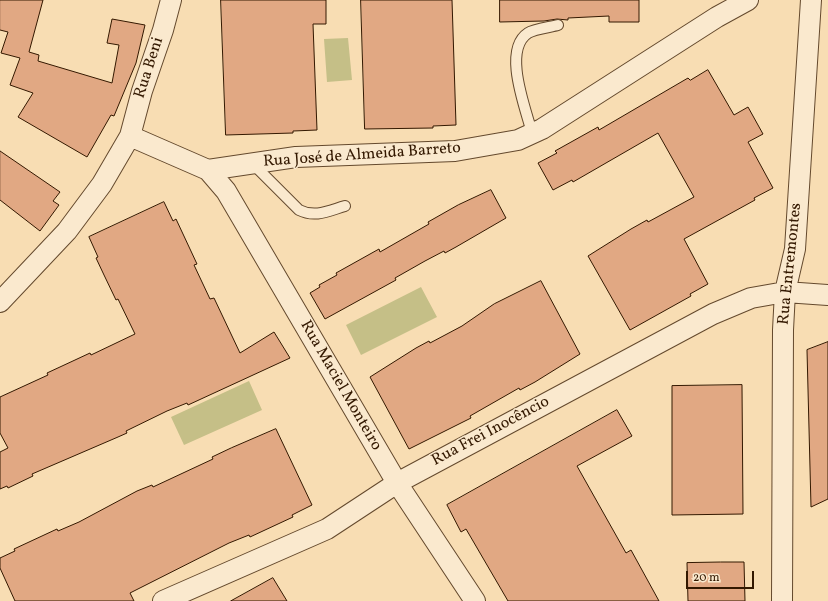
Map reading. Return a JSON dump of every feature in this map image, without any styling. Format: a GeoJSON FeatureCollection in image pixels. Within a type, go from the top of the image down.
{"type":"FeatureCollection","features":[{"type":"Feature","properties":{"kind":"street","name":"Rua Beni"},"geometry":{"type":"LineString","coordinates":[[130,136],[142,91],[163,30],[171,0]]}},
{"type":"Feature","properties":{"kind":"street","name":"Rua José de Almeida Barreto"},"geometry":{"type":"LineString","coordinates":[[208,170],[296,157],[455,151],[518,140],[532,133],[748,0]]}},
{"type":"Feature","properties":{"kind":"street","name":"Rua Entremontes"},"geometry":{"type":"LineString","coordinates":[[782,601],[783,330],[785,292],[795,250],[811,0]]}},
{"type":"Feature","properties":{"kind":"street"},"geometry":{"type":"LineString","coordinates":[[0,302],[67,231],[102,184],[130,136],[208,170]]}},
{"type":"Feature","properties":{"kind":"street","name":"Rua Maciel Monteiro"},"geometry":{"type":"LineString","coordinates":[[208,170],[226,192],[397,483],[475,601]]}},
{"type":"Feature","properties":{"kind":"street","name":"Rua Frei Inocêncio"},"geometry":{"type":"LineString","coordinates":[[163,601],[327,529],[397,483],[713,314],[751,298],[785,292],[828,295]]}},
{"type":"Feature","properties":{"kind":"lane"},"geometry":{"type":"LineString","coordinates":[[532,133],[516,69],[517,47],[528,32],[558,25]]}},
{"type":"Feature","properties":{"kind":"lane"},"geometry":{"type":"LineString","coordinates":[[253,164],[298,210],[308,215],[319,214],[345,206]]}},
{"type":"Feature","properties":{"kind":"shaded area"},"geometry":{"type":"Polygon","coordinates":[[[348,38],[352,80],[327,82],[324,39],[348,38]]]}},
{"type":"Feature","properties":{"kind":"shaded area"},"geometry":{"type":"Polygon","coordinates":[[[421,287],[437,317],[361,355],[346,325],[421,287]]]}},
{"type":"Feature","properties":{"kind":"shaded area"},"geometry":{"type":"Polygon","coordinates":[[[249,381],[262,410],[184,445],[171,417],[249,381]]]}},
{"type":"Feature","properties":{"kind":"building"},"geometry":{"type":"Polygon","coordinates":[[[0,0],[43,0],[29,52],[39,55],[38,61],[112,83],[119,45],[107,43],[112,19],[145,25],[136,63],[114,116],[111,115],[87,157],[18,117],[33,93],[10,85],[20,58],[1,53],[8,32],[0,30],[0,0]]]}},
{"type":"Feature","properties":{"kind":"building"},"geometry":{"type":"Polygon","coordinates":[[[221,0],[326,0],[326,24],[313,24],[317,130],[293,131],[293,133],[226,135],[221,0]]]}},
{"type":"Feature","properties":{"kind":"building"},"geometry":{"type":"Polygon","coordinates":[[[361,0],[452,0],[456,125],[433,126],[433,128],[365,129],[361,0]]]}},
{"type":"Feature","properties":{"kind":"building"},"geometry":{"type":"Polygon","coordinates":[[[500,0],[639,0],[639,22],[609,22],[609,16],[568,18],[568,20],[557,19],[544,21],[500,22],[500,0]]]}},
{"type":"Feature","properties":{"kind":"building"},"geometry":{"type":"Polygon","coordinates":[[[708,70],[734,115],[748,107],[763,134],[748,142],[773,188],[754,198],[755,200],[684,239],[708,284],[690,294],[691,296],[630,330],[588,256],[647,220],[648,222],[694,197],[658,133],[573,182],[572,180],[553,190],[538,163],[557,153],[555,151],[598,127],[599,130],[688,78],[690,80],[708,70]]]}},
{"type":"Feature","properties":{"kind":"building"},"geometry":{"type":"Polygon","coordinates":[[[0,151],[60,192],[53,201],[59,205],[40,231],[0,200],[0,151]]]}},
{"type":"Feature","properties":{"kind":"building"},"geometry":{"type":"Polygon","coordinates":[[[491,190],[506,218],[445,253],[444,251],[425,261],[395,278],[396,280],[325,319],[310,293],[320,287],[319,285],[337,275],[336,273],[379,249],[380,252],[429,224],[428,222],[458,205],[491,190]]]}},
{"type":"Feature","properties":{"kind":"building"},"geometry":{"type":"Polygon","coordinates":[[[164,202],[173,221],[176,219],[197,264],[194,265],[210,299],[214,298],[240,353],[274,332],[290,358],[188,405],[187,403],[167,411],[126,431],[127,433],[32,474],[33,476],[8,488],[7,486],[0,489],[0,452],[8,448],[0,433],[0,397],[48,375],[47,373],[90,353],[91,355],[135,334],[118,299],[116,300],[104,275],[89,237],[164,202]]]}},
{"type":"Feature","properties":{"kind":"building"},"geometry":{"type":"Polygon","coordinates":[[[541,281],[580,354],[535,382],[520,390],[519,388],[470,416],[471,418],[409,449],[370,377],[416,348],[429,341],[430,343],[462,326],[494,304],[541,281]]]}},
{"type":"Feature","properties":{"kind":"building"},"geometry":{"type":"Polygon","coordinates":[[[828,342],[828,499],[811,507],[807,350],[828,342]]]}},
{"type":"Feature","properties":{"kind":"building"},"geometry":{"type":"Polygon","coordinates":[[[742,385],[743,514],[672,515],[672,386],[742,385]]]}},
{"type":"Feature","properties":{"kind":"building"},"geometry":{"type":"Polygon","coordinates":[[[617,410],[632,436],[577,466],[626,553],[631,550],[659,601],[508,601],[466,529],[461,532],[447,505],[617,410]]]}},
{"type":"Feature","properties":{"kind":"building"},"geometry":{"type":"Polygon","coordinates":[[[276,429],[312,505],[292,515],[293,517],[250,537],[249,535],[229,543],[130,593],[134,601],[15,601],[0,568],[0,558],[15,551],[14,549],[57,529],[58,531],[79,522],[137,491],[152,485],[153,487],[213,459],[212,457],[231,448],[276,429]]]}},
{"type":"Feature","properties":{"kind":"building"},"geometry":{"type":"Polygon","coordinates":[[[744,562],[745,601],[688,601],[687,563],[744,562]]]}},
{"type":"Feature","properties":{"kind":"building"},"geometry":{"type":"Polygon","coordinates":[[[273,578],[287,601],[231,601],[273,578]]]}}]}
